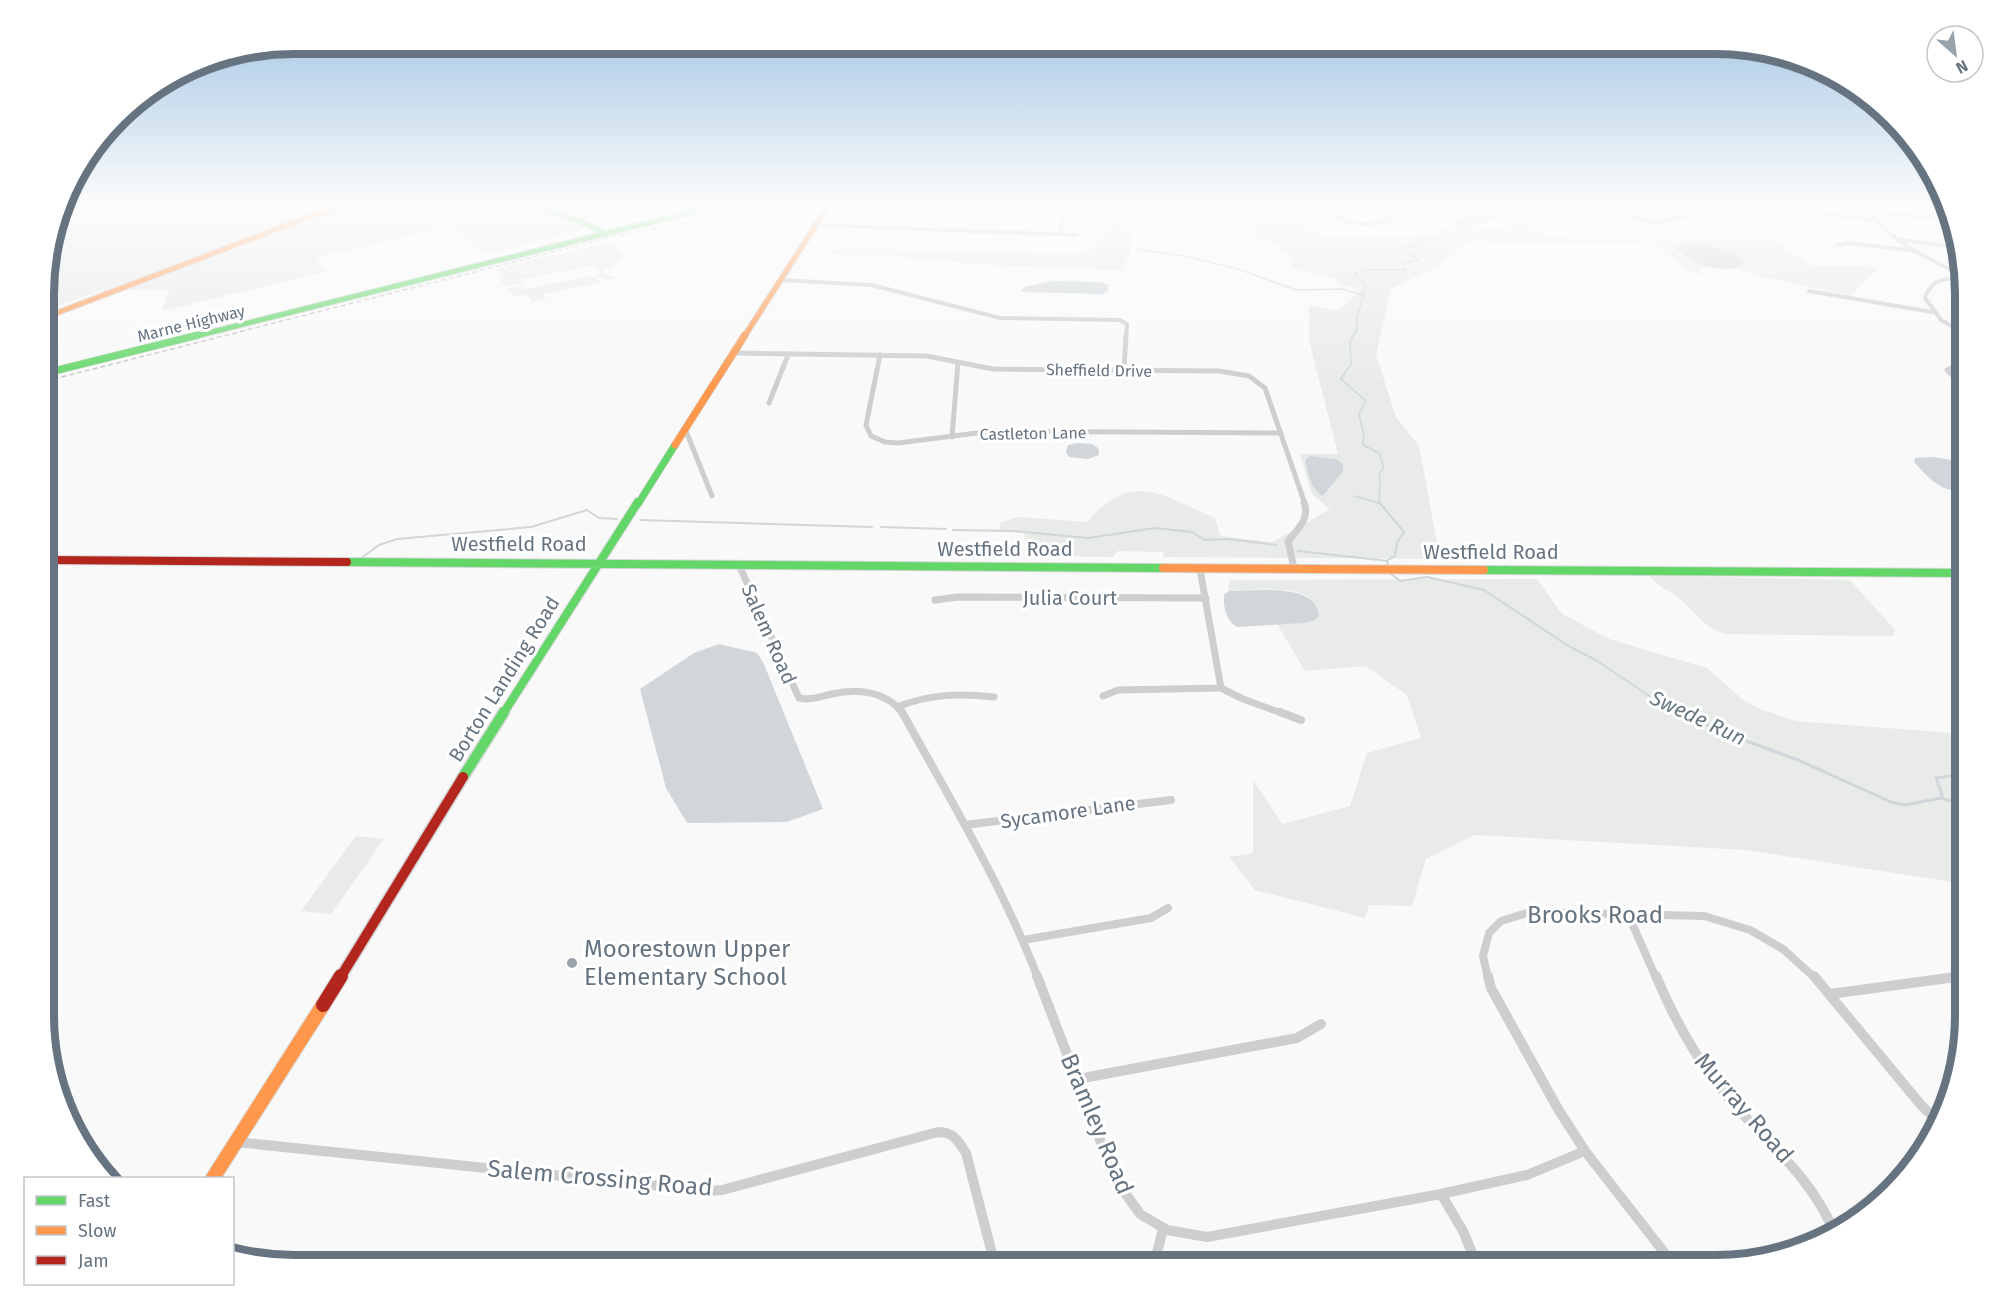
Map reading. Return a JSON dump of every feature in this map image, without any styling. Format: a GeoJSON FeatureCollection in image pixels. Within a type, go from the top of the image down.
{"type":"FeatureCollection","features":[{"type":"Feature","properties":{"kind":"main road"},"geometry":{"type":"LineString","coordinates":[[54,312],[177,264]]}},
{"type":"Feature","properties":{"kind":"main road"},"geometry":{"type":"LineString","coordinates":[[54,312],[182,264]]}},
{"type":"Feature","properties":{"kind":"main road","name":"Marne Highway"},"geometry":{"type":"LineString","coordinates":[[54,371],[487,264]]}},
{"type":"Feature","properties":{"kind":"main road","name":"Borton Landing Road"},"geometry":{"type":"LineString","coordinates":[[214,1177],[397,887],[444,807],[791,264]]}},
{"type":"Feature","properties":{"kind":"main road","name":"Westfield Road"},"geometry":{"type":"LineString","coordinates":[[54,560],[1955,573]]}},
{"type":"Feature","properties":{"kind":"street"},"geometry":{"type":"LineString","coordinates":[[1954,278],[1939,279],[1929,285],[1925,298],[1932,312],[1955,328]]}},
{"type":"Feature","properties":{"kind":"street"},"geometry":{"type":"LineString","coordinates":[[781,280],[872,285],[1000,318],[1123,321],[1127,323],[1124,369]]}},
{"type":"Feature","properties":{"kind":"street"},"geometry":{"type":"LineString","coordinates":[[1809,291],[1932,312]]}},
{"type":"Feature","properties":{"kind":"street","name":"Sheffield Drive"},"geometry":{"type":"LineString","coordinates":[[735,353],[932,356],[993,369],[1226,371],[1250,376],[1265,388],[1307,513],[1305,520],[1288,541],[1294,568]]}},
{"type":"Feature","properties":{"kind":"street"},"geometry":{"type":"LineString","coordinates":[[769,403],[788,355]]}},
{"type":"Feature","properties":{"kind":"street","name":"Castleton Lane"},"geometry":{"type":"LineString","coordinates":[[880,356],[866,424],[868,433],[881,441],[898,443],[993,431],[1281,432]]}},
{"type":"Feature","properties":{"kind":"street"},"geometry":{"type":"LineString","coordinates":[[952,436],[958,362]]}},
{"type":"Feature","properties":{"kind":"street"},"geometry":{"type":"LineString","coordinates":[[1955,367],[1947,370],[1955,376]]}},
{"type":"Feature","properties":{"kind":"street"},"geometry":{"type":"LineString","coordinates":[[686,431],[712,496]]}},
{"type":"Feature","properties":{"kind":"street","name":"Salem Road"},"geometry":{"type":"LineString","coordinates":[[739,565],[796,695],[804,699],[841,692],[857,692],[880,696],[897,706]]}},
{"type":"Feature","properties":{"kind":"street"},"geometry":{"type":"LineString","coordinates":[[1200,569],[1221,688]]}},
{"type":"Feature","properties":{"kind":"street","name":"Julia Court"},"geometry":{"type":"LineString","coordinates":[[935,600],[958,597],[1206,598]]}},
{"type":"Feature","properties":{"kind":"street"},"geometry":{"type":"LineString","coordinates":[[1103,696],[1118,690],[1221,688],[1243,699],[1301,720]]}},
{"type":"Feature","properties":{"kind":"street"},"geometry":{"type":"LineString","coordinates":[[897,706],[926,695],[943,692],[994,697]]}},
{"type":"Feature","properties":{"kind":"street","name":"Bramley Road"},"geometry":{"type":"LineString","coordinates":[[897,706],[965,825],[1023,940],[1115,1179],[1134,1209],[1163,1229],[1190,1237],[1207,1237],[1441,1194],[1527,1175],[1585,1151]]}},
{"type":"Feature","properties":{"kind":"street","name":"Sycamore Lane"},"geometry":{"type":"LineString","coordinates":[[965,825],[1171,800]]}},
{"type":"Feature","properties":{"kind":"street"},"geometry":{"type":"LineString","coordinates":[[1023,940],[1151,918],[1168,908]]}},
{"type":"Feature","properties":{"kind":"street","name":"Brooks Road"},"geometry":{"type":"LineString","coordinates":[[1666,1255],[1585,1151],[1557,1109],[1491,988],[1483,956],[1489,933],[1509,917],[1530,912],[1569,911],[1704,916],[1734,924],[1783,949],[1813,975],[1932,1116]]}},
{"type":"Feature","properties":{"kind":"street","name":"Murray Road"},"geometry":{"type":"LineString","coordinates":[[1628,914],[1660,987],[1694,1053],[1719,1086],[1803,1177],[1818,1198],[1831,1225]]}},
{"type":"Feature","properties":{"kind":"street"},"geometry":{"type":"LineString","coordinates":[[1830,994],[1955,977]]}},
{"type":"Feature","properties":{"kind":"street"},"geometry":{"type":"LineString","coordinates":[[1078,1079],[1297,1038],[1321,1024]]}},
{"type":"Feature","properties":{"kind":"street","name":"Salem Crossing Road"},"geometry":{"type":"LineString","coordinates":[[236,1142],[707,1191],[722,1190],[938,1132],[947,1132],[956,1137],[966,1153],[992,1255]]}},
{"type":"Feature","properties":{"kind":"street"},"geometry":{"type":"LineString","coordinates":[[1441,1194],[1463,1231],[1473,1255]]}},
{"type":"Feature","properties":{"kind":"street"},"geometry":{"type":"LineString","coordinates":[[1156,1255],[1163,1229]]}},
{"type":"Feature","properties":{"kind":"shaded area"},"geometry":{"type":"Polygon","coordinates":[[[56,264],[321,264],[327,271],[162,311],[169,289],[101,291],[54,307],[56,264]]]}},
{"type":"Feature","properties":{"kind":"shaded area"},"geometry":{"type":"Polygon","coordinates":[[[516,264],[616,264],[611,268],[601,269],[619,278],[605,280],[595,275],[601,273],[595,265],[519,280],[521,284],[505,287],[501,280],[506,277],[496,269],[516,264]]]}},
{"type":"Feature","properties":{"kind":"shaded area"},"geometry":{"type":"Polygon","coordinates":[[[981,264],[1124,264],[1121,270],[981,264]]]}},
{"type":"Feature","properties":{"kind":"shaded area"},"geometry":{"type":"Polygon","coordinates":[[[1291,264],[1441,264],[1391,289],[1376,355],[1396,417],[1419,446],[1440,559],[1164,557],[1163,552],[1118,551],[1113,557],[1028,556],[1024,533],[999,531],[1001,522],[1019,517],[1087,522],[1103,506],[1133,491],[1163,495],[1215,518],[1220,536],[1273,542],[1330,509],[1312,494],[1300,454],[1338,454],[1309,341],[1309,305],[1337,311],[1360,291],[1339,284],[1335,278],[1291,267],[1291,264]]]}},
{"type":"Feature","properties":{"kind":"shaded area"},"geometry":{"type":"Polygon","coordinates":[[[1681,264],[1809,264],[1879,269],[1850,296],[1763,277],[1729,266],[1698,268],[1703,274],[1692,272],[1681,264]]]}},
{"type":"Feature","properties":{"kind":"shaded area"},"geometry":{"type":"Polygon","coordinates":[[[1702,264],[1741,264],[1728,269],[1702,264]]]}},
{"type":"Feature","properties":{"kind":"shaded area"},"geometry":{"type":"Polygon","coordinates":[[[591,276],[603,282],[544,294],[546,298],[533,302],[528,295],[513,296],[507,289],[522,286],[524,289],[591,276]]]}},
{"type":"Feature","properties":{"kind":"shaded area"},"geometry":{"type":"Polygon","coordinates":[[[1053,281],[1100,282],[1109,285],[1108,291],[1103,294],[1021,292],[1024,287],[1053,281]]]}},
{"type":"Feature","properties":{"kind":"shaded area"},"geometry":{"type":"Polygon","coordinates":[[[1092,444],[1098,448],[1099,455],[1088,459],[1069,457],[1066,452],[1068,445],[1092,444]]]}},
{"type":"Feature","properties":{"kind":"shaded area"},"geometry":{"type":"Polygon","coordinates":[[[1310,456],[1336,459],[1343,464],[1343,471],[1323,496],[1313,486],[1309,475],[1305,460],[1310,456]]]}},
{"type":"Feature","properties":{"kind":"shaded area"},"geometry":{"type":"Polygon","coordinates":[[[1928,457],[1955,462],[1955,490],[1936,483],[1914,462],[1915,458],[1928,457]]]}},
{"type":"Feature","properties":{"kind":"shaded area"},"geometry":{"type":"Polygon","coordinates":[[[1649,576],[1850,580],[1895,630],[1892,636],[1725,634],[1711,628],[1680,599],[1649,576]]]}},
{"type":"Feature","properties":{"kind":"shaded area"},"geometry":{"type":"Polygon","coordinates":[[[1537,579],[1564,615],[1609,639],[1707,668],[1742,699],[1758,708],[1795,721],[1955,733],[1955,882],[1746,850],[1474,835],[1426,859],[1412,906],[1369,905],[1365,918],[1255,890],[1229,857],[1253,853],[1253,780],[1282,824],[1350,806],[1367,753],[1421,738],[1407,695],[1365,666],[1305,671],[1277,624],[1299,623],[1317,618],[1319,616],[1317,610],[1307,596],[1281,590],[1228,592],[1230,580],[1537,579]]]}},
{"type":"Feature","properties":{"kind":"shaded area"},"geometry":{"type":"Polygon","coordinates":[[[1268,590],[1296,593],[1308,598],[1316,605],[1319,616],[1315,620],[1304,623],[1237,627],[1230,621],[1225,608],[1224,594],[1230,591],[1268,590]]]}},
{"type":"Feature","properties":{"kind":"shaded area"},"geometry":{"type":"Polygon","coordinates":[[[719,644],[757,653],[763,662],[823,809],[787,822],[687,823],[666,788],[640,689],[694,653],[719,644]]]}},
{"type":"Feature","properties":{"kind":"shaded area"},"geometry":{"type":"Polygon","coordinates":[[[356,836],[384,839],[331,914],[301,911],[356,836]]]}},
{"type":"Feature","properties":{"kind":"waterway"},"geometry":{"type":"LineString","coordinates":[[1218,264],[1296,290],[1343,289],[1363,295]]}},
{"type":"Feature","properties":{"kind":"waterway","name":"Swede Run"},"geometry":{"type":"LineString","coordinates":[[1380,503],[1379,474],[1384,467],[1379,453],[1363,445],[1364,436],[1359,414],[1366,401],[1341,379],[1351,364],[1350,341],[1357,330],[1357,318],[1365,290],[1365,284],[1354,274],[1363,270],[1407,270],[1403,264]]}},
{"type":"Feature","properties":{"kind":"waterway"},"geometry":{"type":"LineString","coordinates":[[1354,496],[1379,503],[1376,502]]}},
{"type":"Feature","properties":{"kind":"waterway","name":"Swede Run"},"geometry":{"type":"LineString","coordinates":[[1380,503],[1404,532],[1397,543],[1395,556],[1388,561]]}},
{"type":"Feature","properties":{"kind":"waterway"},"geometry":{"type":"LineString","coordinates":[[360,559],[379,545],[397,539],[531,527],[587,510],[599,518],[617,519]]}},
{"type":"Feature","properties":{"kind":"waterway"},"geometry":{"type":"LineString","coordinates":[[640,520],[872,527]]}},
{"type":"Feature","properties":{"kind":"waterway"},"geometry":{"type":"LineString","coordinates":[[881,527],[946,529]]}},
{"type":"Feature","properties":{"kind":"waterway"},"geometry":{"type":"LineString","coordinates":[[953,530],[1014,531],[1088,538],[1155,528],[1192,532],[1205,540],[1228,539],[1276,545]]}},
{"type":"Feature","properties":{"kind":"waterway"},"geometry":{"type":"LineString","coordinates":[[1298,551],[1388,561]]}},
{"type":"Feature","properties":{"kind":"waterway","name":"Swede Run"},"geometry":{"type":"LineString","coordinates":[[1387,565],[1388,561]]}},
{"type":"Feature","properties":{"kind":"waterway","name":"Swede Run"},"geometry":{"type":"LineString","coordinates":[[1390,573],[1400,581],[1427,577],[1484,590],[1570,647],[1594,659],[1663,705],[1682,714]]}},
{"type":"Feature","properties":{"kind":"waterway","name":"Swede Run"},"geometry":{"type":"LineString","coordinates":[[1679,712],[1720,731],[1798,760],[1891,802],[1905,805],[1941,798]]}},
{"type":"Feature","properties":{"kind":"waterway","name":"Swede Run"},"geometry":{"type":"LineString","coordinates":[[1941,798],[1942,794],[1936,778],[1955,773]]}},
{"type":"Feature","properties":{"kind":"waterway"},"geometry":{"type":"LineString","coordinates":[[1941,798],[1955,803]]}},
{"type":"Feature","properties":{"kind":"railway"},"geometry":{"type":"LineString","coordinates":[[54,379],[506,264]]}},
{"type":"Feature","properties":{"kind":"traffic: fast"},"geometry":{"type":"LineString","coordinates":[[54,371],[483,264]]}},
{"type":"Feature","properties":{"kind":"traffic: fast"},"geometry":{"type":"LineString","coordinates":[[463,777],[675,445]]}},
{"type":"Feature","properties":{"kind":"traffic: fast"},"geometry":{"type":"LineString","coordinates":[[347,562],[1163,568]]}},
{"type":"Feature","properties":{"kind":"traffic: fast"},"geometry":{"type":"LineString","coordinates":[[1484,570],[1955,573]]}},
{"type":"Feature","properties":{"kind":"traffic: slow"},"geometry":{"type":"LineString","coordinates":[[54,314],[185,264]]}},
{"type":"Feature","properties":{"kind":"traffic: slow"},"geometry":{"type":"LineString","coordinates":[[675,445],[791,264]]}},
{"type":"Feature","properties":{"kind":"traffic: slow"},"geometry":{"type":"LineString","coordinates":[[1163,568],[1484,570]]}},
{"type":"Feature","properties":{"kind":"traffic: slow"},"geometry":{"type":"LineString","coordinates":[[214,1177],[323,1005]]}},
{"type":"Feature","properties":{"kind":"traffic: jam"},"geometry":{"type":"LineString","coordinates":[[54,560],[347,562]]}},
{"type":"Feature","properties":{"kind":"traffic: jam"},"geometry":{"type":"LineString","coordinates":[[323,1005],[463,777]]}},
{"type":"Feature","properties":{"kind":"place","name":"Moorestown Upper Elementary School"},"geometry":{"type":"Point","coordinates":[572,963]}}]}
